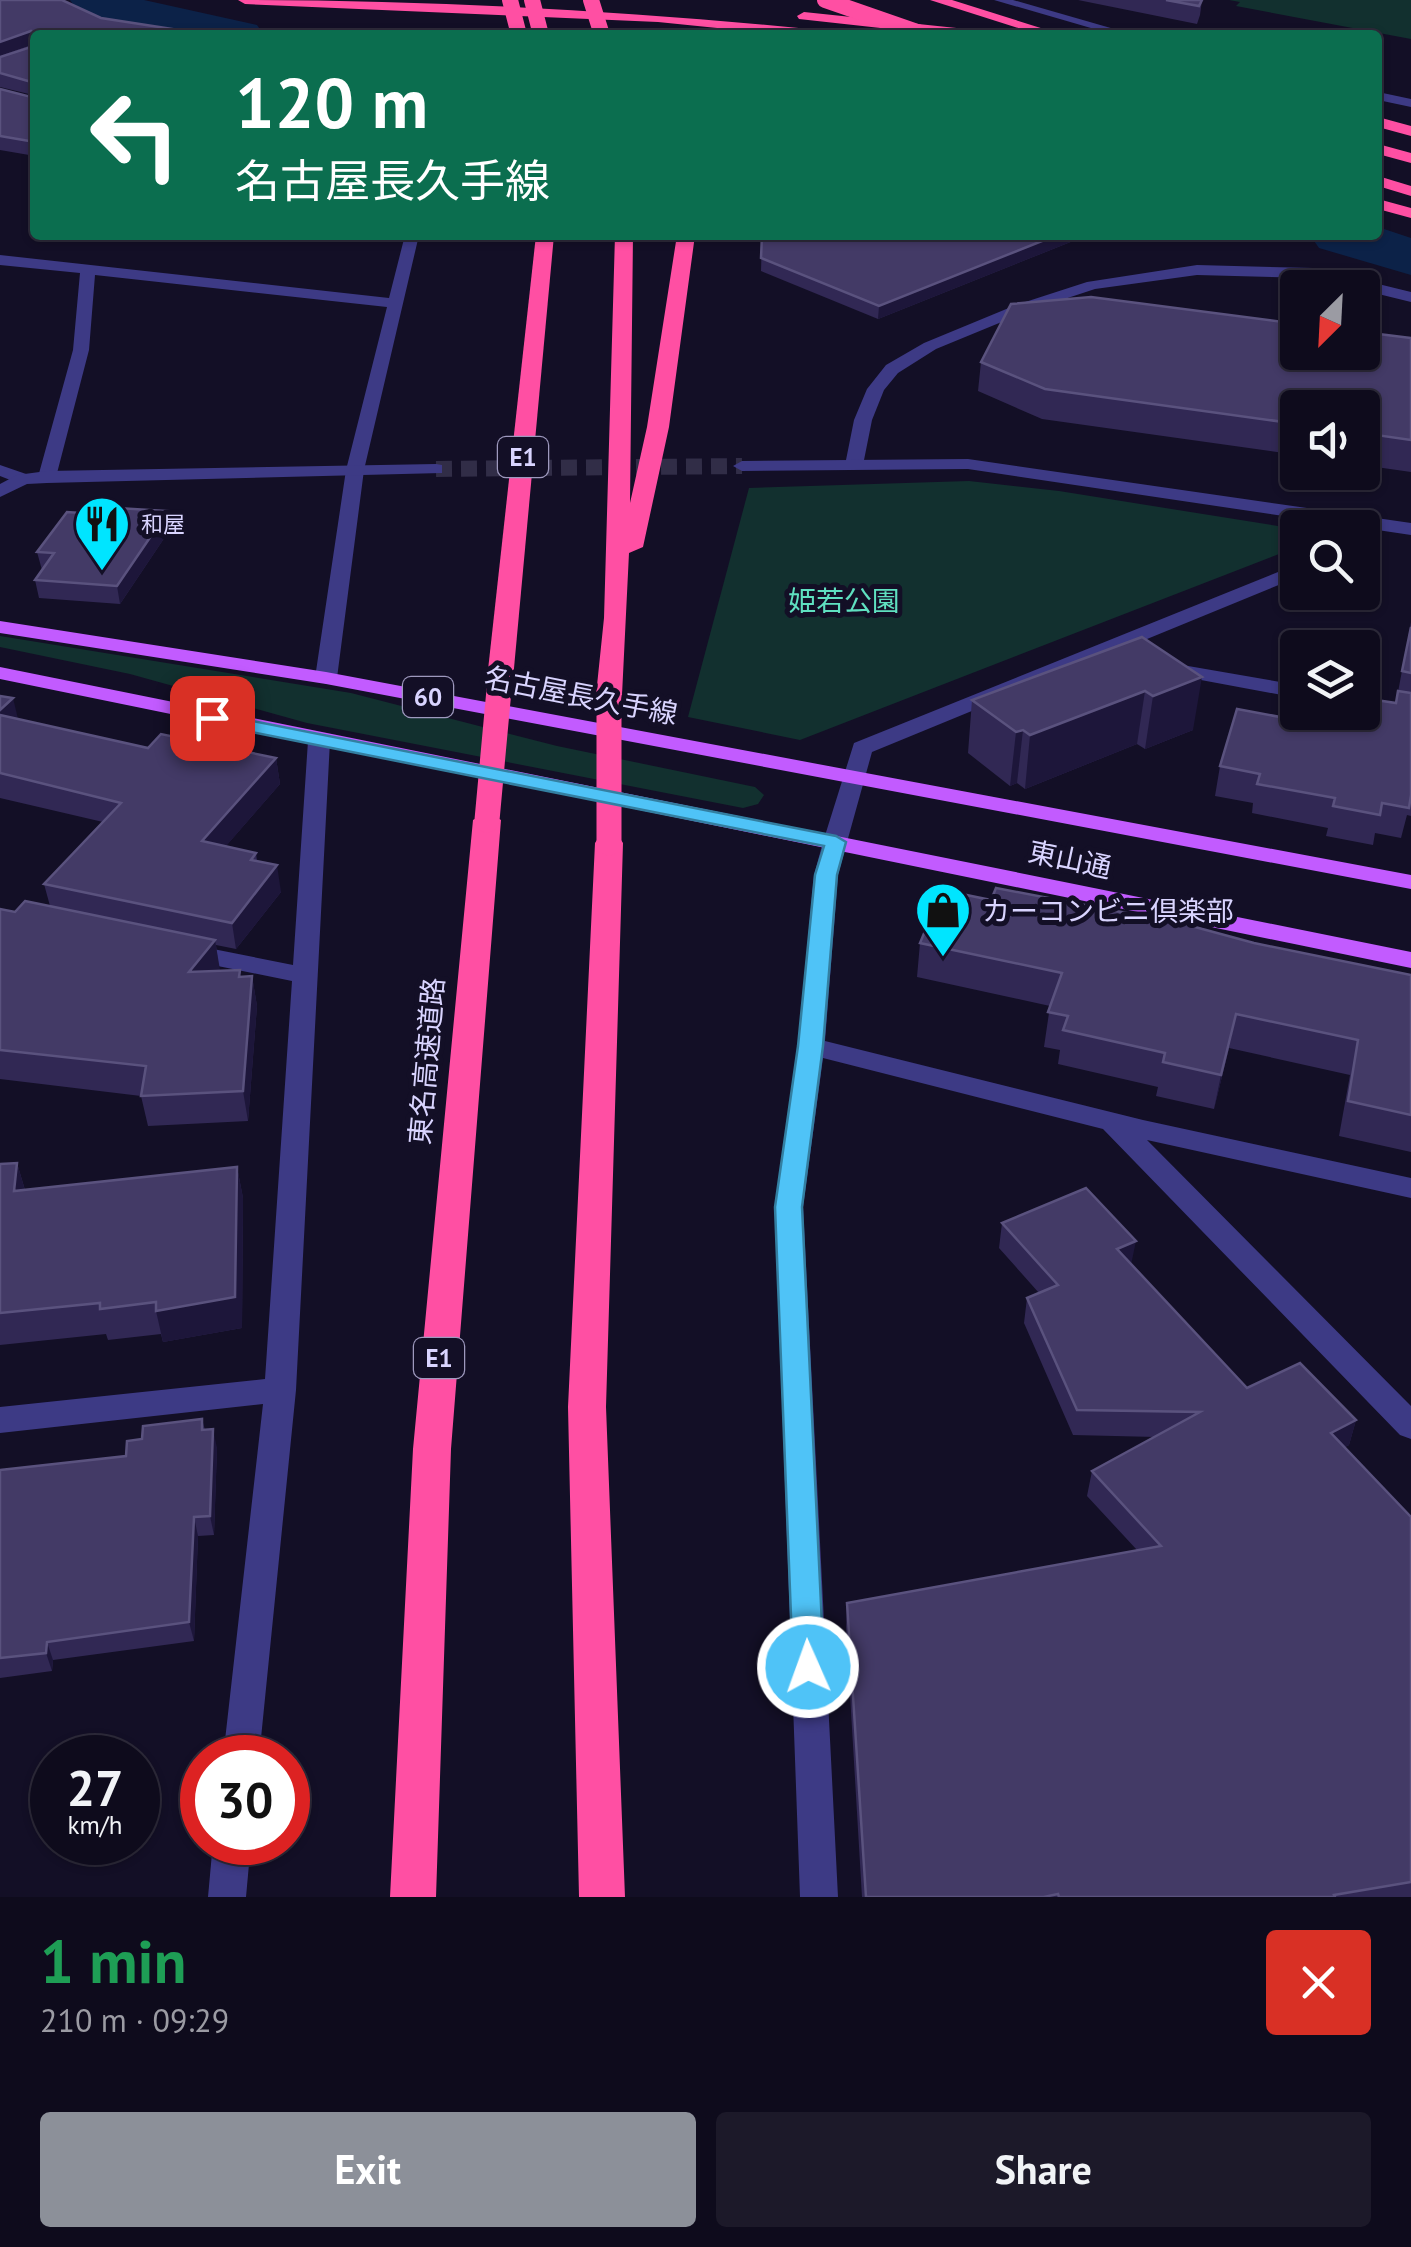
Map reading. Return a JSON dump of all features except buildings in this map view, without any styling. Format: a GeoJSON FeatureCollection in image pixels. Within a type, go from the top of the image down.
{"type":"FeatureCollection","features":[{"type":"Feature","properties":{"kind":"highway"},"geometry":{"type":"LineString","coordinates":[[245,0],[658,18],[779,30]]}},
{"type":"Feature","properties":{"kind":"highway"},"geometry":{"type":"LineString","coordinates":[[421,0],[717,11],[943,30]]}},
{"type":"Feature","properties":{"kind":"highway"},"geometry":{"type":"LineString","coordinates":[[510,0],[519,30]]}},
{"type":"Feature","properties":{"kind":"highway"},"geometry":{"type":"LineString","coordinates":[[532,0],[540,30]]}},
{"type":"Feature","properties":{"kind":"highway"},"geometry":{"type":"LineString","coordinates":[[591,0],[600,30]]}},
{"type":"Feature","properties":{"kind":"highway"},"geometry":{"type":"LineString","coordinates":[[825,0],[912,30]]}},
{"type":"Feature","properties":{"kind":"highway"},"geometry":{"type":"LineString","coordinates":[[937,0],[1039,30]]}},
{"type":"Feature","properties":{"kind":"highway"},"geometry":{"type":"LineString","coordinates":[[717,11],[891,30]]}},
{"type":"Feature","properties":{"kind":"highway"},"geometry":{"type":"LineString","coordinates":[[1382,124],[1411,131]]}},
{"type":"Feature","properties":{"kind":"highway"},"geometry":{"type":"LineString","coordinates":[[1382,150],[1411,158]]}},
{"type":"Feature","properties":{"kind":"highway"},"geometry":{"type":"LineString","coordinates":[[1382,165],[1411,173]]}},
{"type":"Feature","properties":{"kind":"highway"},"geometry":{"type":"LineString","coordinates":[[1382,182],[1411,191]]}},
{"type":"Feature","properties":{"kind":"highway"},"geometry":{"type":"LineString","coordinates":[[1382,205],[1411,213]]}},
{"type":"Feature","properties":{"kind":"highway","name":"東名高速道路"},"geometry":{"type":"LineString","coordinates":[[413,1897],[432,1449],[462,1072],[544,240]]}},
{"type":"Feature","properties":{"kind":"highway"},"geometry":{"type":"LineString","coordinates":[[602,1897],[587,1407],[609,843],[609,695],[616,618],[624,240]]}},
{"type":"Feature","properties":{"kind":"highway"},"geometry":{"type":"LineString","coordinates":[[616,618],[658,427],[685,240]]}},
{"type":"Feature","properties":{"kind":"main road","name":"名古屋長久手線"},"geometry":{"type":"LineString","coordinates":[[0,627],[326,678],[854,776]]}},
{"type":"Feature","properties":{"kind":"main road","name":"60"},"geometry":{"type":"LineString","coordinates":[[0,674],[836,842]]}},
{"type":"Feature","properties":{"kind":"main road","name":"東山通"},"geometry":{"type":"LineString","coordinates":[[854,776],[1411,882]]}},
{"type":"Feature","properties":{"kind":"main road","name":"東山通"},"geometry":{"type":"LineString","coordinates":[[836,842],[1411,960]]}},
{"type":"Feature","properties":{"kind":"street"},"geometry":{"type":"LineString","coordinates":[[1000,0],[1111,30]]}},
{"type":"Feature","properties":{"kind":"street"},"geometry":{"type":"LineString","coordinates":[[1382,97],[1411,103]]}},
{"type":"Feature","properties":{"kind":"street"},"geometry":{"type":"LineString","coordinates":[[326,678],[355,470],[411,240]]}},
{"type":"Feature","properties":{"kind":"street"},"geometry":{"type":"LineString","coordinates":[[0,260],[395,303]]}},
{"type":"Feature","properties":{"kind":"street"},"geometry":{"type":"LineString","coordinates":[[47,477],[81,350],[88,270]]}},
{"type":"Feature","properties":{"kind":"street"},"geometry":{"type":"LineString","coordinates":[[854,465],[862,420],[876,389],[892,368],[930,346],[1022,308],[1092,286],[1198,270],[1312,273],[1411,297]]}},
{"type":"Feature","properties":{"kind":"street"},"geometry":{"type":"LineString","coordinates":[[742,466],[968,464],[1022,469],[1406,528]]}},
{"type":"Feature","properties":{"kind":"street"},"geometry":{"type":"LineString","coordinates":[[0,470],[22,478],[436,470]]}},
{"type":"Feature","properties":{"kind":"street"},"geometry":{"type":"LineString","coordinates":[[0,490],[22,478]]}},
{"type":"Feature","properties":{"kind":"street"},"geometry":{"type":"LineString","coordinates":[[1380,537],[1406,528]]}},
{"type":"Feature","properties":{"kind":"street"},"geometry":{"type":"LineString","coordinates":[[819,1897],[788,1207],[810,1046],[826,875],[862,748],[1280,577]]}},
{"type":"Feature","properties":{"kind":"street"},"geometry":{"type":"LineString","coordinates":[[1089,655],[1280,689]]}},
{"type":"Feature","properties":{"kind":"street"},"geometry":{"type":"LineString","coordinates":[[1380,707],[1411,712]]}},
{"type":"Feature","properties":{"kind":"street"},"geometry":{"type":"LineString","coordinates":[[243,1735],[280,1390],[319,741]]}},
{"type":"Feature","properties":{"kind":"street"},"geometry":{"type":"LineString","coordinates":[[172,948],[306,976]]}},
{"type":"Feature","properties":{"kind":"street"},"geometry":{"type":"LineString","coordinates":[[810,1046],[1112,1122],[1411,1188]]}},
{"type":"Feature","properties":{"kind":"street"},"geometry":{"type":"LineString","coordinates":[[1112,1122],[1411,1426]]}},
{"type":"Feature","properties":{"kind":"street"},"geometry":{"type":"LineString","coordinates":[[0,1420],[280,1390]]}},
{"type":"Feature","properties":{"kind":"street"},"geometry":{"type":"LineString","coordinates":[[227,1897],[230,1865]]}},
{"type":"Feature","properties":{"kind":"green space"},"geometry":{"type":"Polygon","coordinates":[[[1229,0],[1411,0],[1411,39],[1382,34],[1382,30],[1363,30],[1236,6],[1240,2],[1229,0]]]}},
{"type":"Feature","properties":{"kind":"green space","name":"姫若公園"},"geometry":{"type":"Polygon","coordinates":[[[969,481],[1059,491],[1280,526],[1280,554],[800,740],[688,717],[749,488],[969,481]]]}},
{"type":"Feature","properties":{"kind":"green space"},"geometry":{"type":"Polygon","coordinates":[[[0,636],[351,693],[557,746],[755,787],[764,795],[758,804],[743,808],[307,723],[130,674],[0,647],[0,636]]]}},
{"type":"Feature","properties":{"kind":"waterway"},"geometry":{"type":"LineString","coordinates":[[93,0],[210,30]]}},
{"type":"Feature","properties":{"kind":"waterway"},"geometry":{"type":"LineString","coordinates":[[1356,240],[1411,257]]}},
{"type":"Feature","properties":{"kind":"tunnel"},"geometry":{"type":"LineString","coordinates":[[436,469],[742,466]]}},
{"type":"Feature","properties":{"kind":"place","name":"和屋"},"geometry":{"type":"Point","coordinates":[102,573]}},
{"type":"Feature","properties":{"kind":"place","name":"カーコンビニ倶楽部"},"geometry":{"type":"Point","coordinates":[943,959]}},
{"type":"Feature","properties":{"kind":"route"},"geometry":{"type":"LineString","coordinates":[[212,718],[836,842],[826,875],[810,1046],[788,1207],[808,1667]]}}]}
